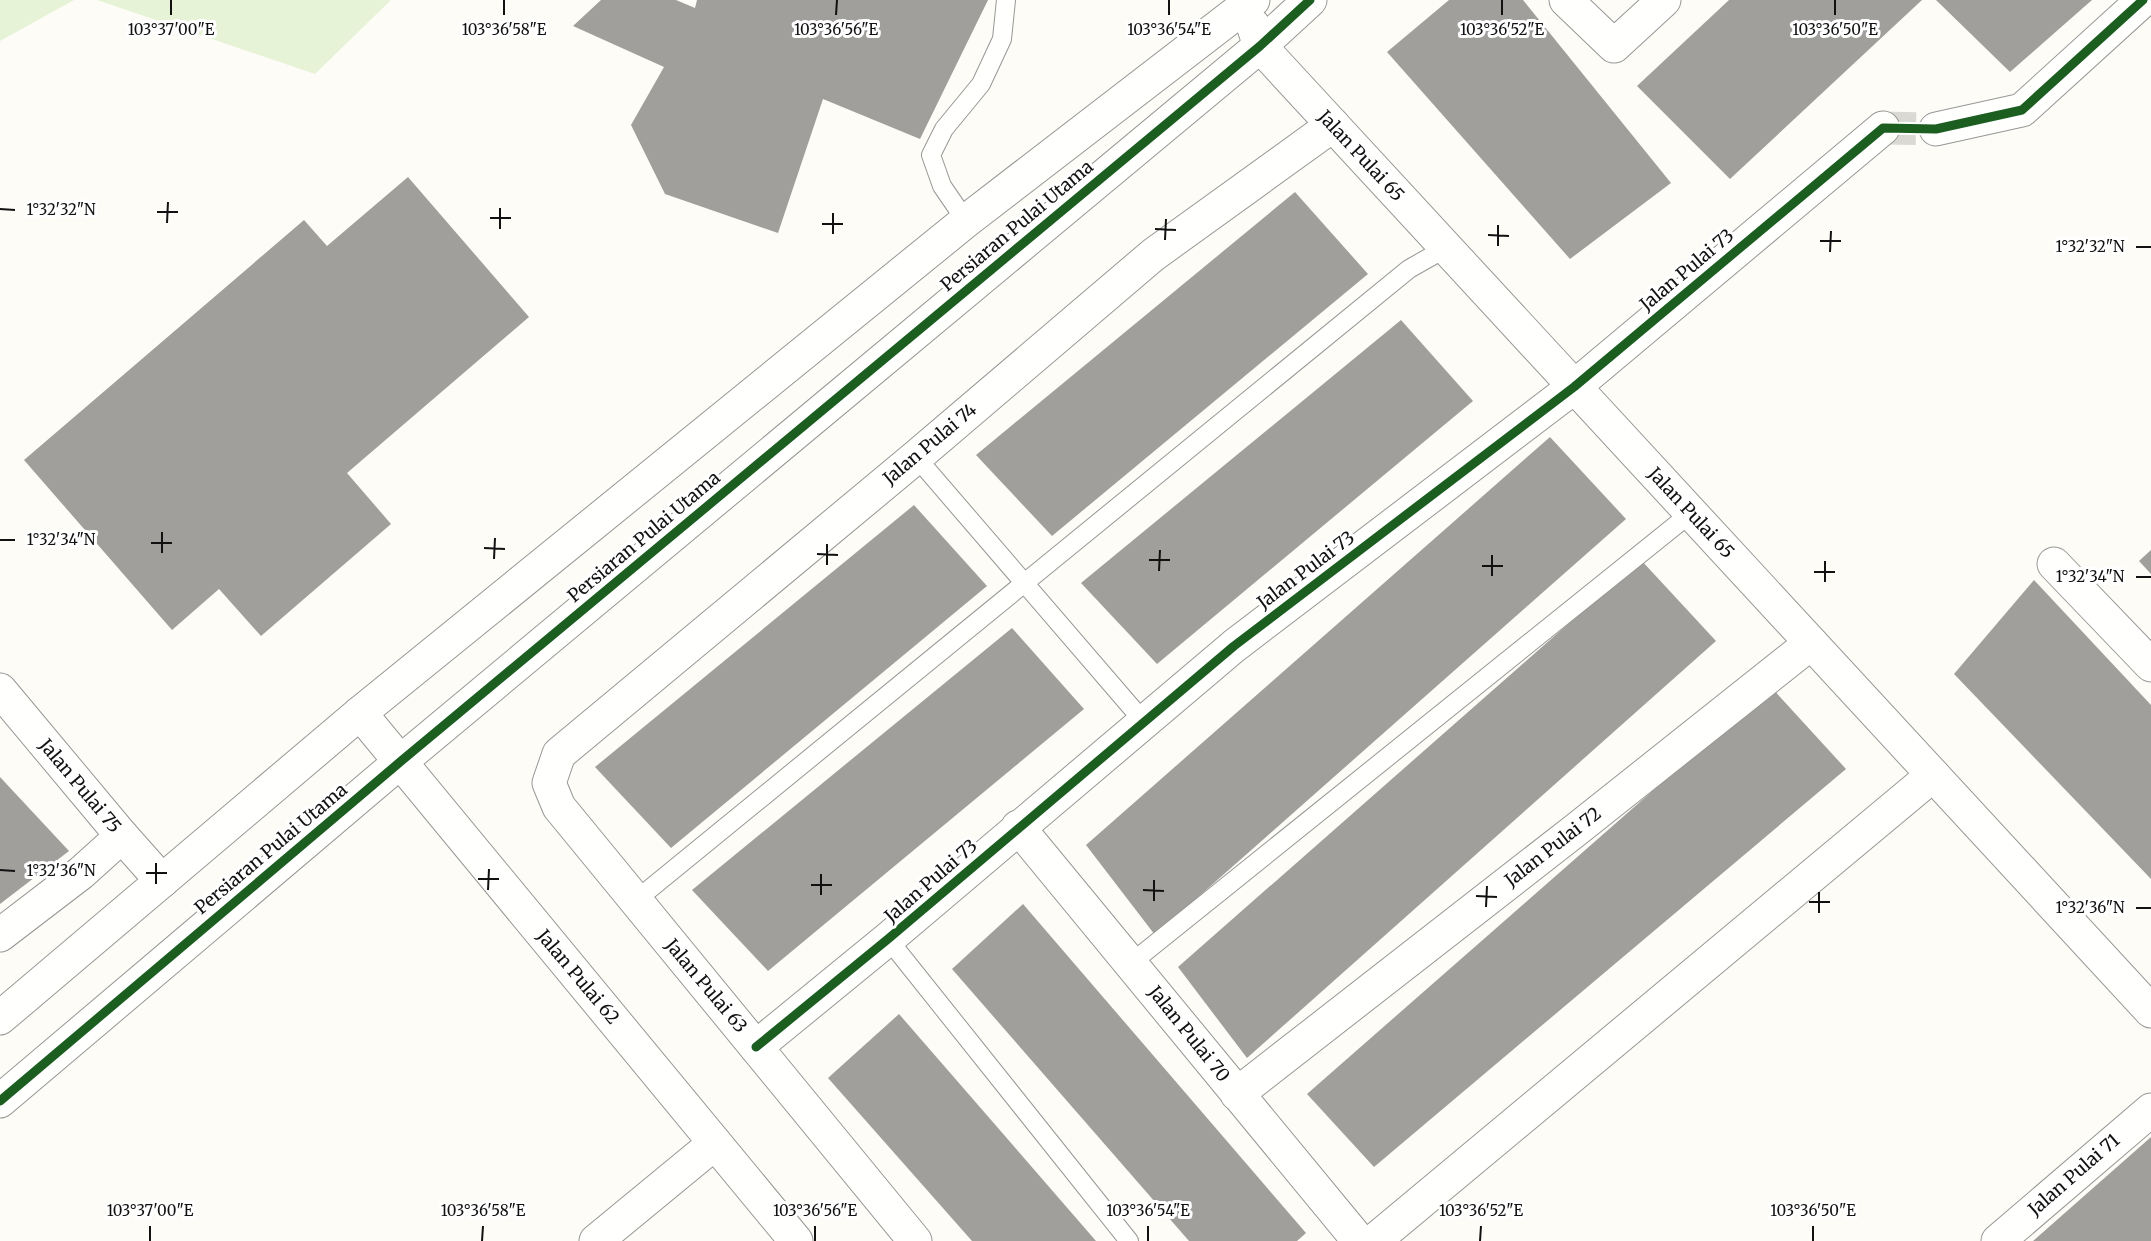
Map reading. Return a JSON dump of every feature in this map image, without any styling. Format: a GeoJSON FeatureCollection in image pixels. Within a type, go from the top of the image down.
{"type":"FeatureCollection","features":[{"type":"Feature","properties":{"kind":"street","name":"Persiaran Pulai Utama"},"geometry":{"type":"LineString","coordinates":[[0,1101],[400,762],[1260,46],[1310,0]]}},
{"type":"Feature","properties":{"kind":"street"},"geometry":{"type":"LineString","coordinates":[[1566,0],[1614,46],[1664,0]]}},
{"type":"Feature","properties":{"kind":"street"},"geometry":{"type":"LineString","coordinates":[[1936,129],[2022,110],[2143,0]]}},
{"type":"Feature","properties":{"kind":"street","name":"Persiaran Pulai Utama"},"geometry":{"type":"LineString","coordinates":[[0,1018],[360,713],[966,221],[1249,2]]}},
{"type":"Feature","properties":{"kind":"street","name":"Jalan Pulai 65"},"geometry":{"type":"LineString","coordinates":[[1249,2],[1260,46],[2151,1011]]}},
{"type":"Feature","properties":{"kind":"street","name":"Jalan Pulai 74"},"geometry":{"type":"LineString","coordinates":[[549,783],[559,754],[916,457],[1153,255],[1332,125]]}},
{"type":"Feature","properties":{"kind":"street","name":"Jalan Pulai 73"},"geometry":{"type":"LineString","coordinates":[[756,1047],[888,939],[1234,646],[1574,387],[1883,128]]}},
{"type":"Feature","properties":{"kind":"street"},"geometry":{"type":"LineString","coordinates":[[2054,564],[2151,665]]}},
{"type":"Feature","properties":{"kind":"street","name":"Jalan Pulai 72"},"geometry":{"type":"LineString","coordinates":[[1237,1094],[1811,643]]}},
{"type":"Feature","properties":{"kind":"street","name":"Jalan Pulai 75"},"geometry":{"type":"LineString","coordinates":[[0,691],[162,881]]}},
{"type":"Feature","properties":{"kind":"street","name":"Jalan Pulai 62"},"geometry":{"type":"LineString","coordinates":[[360,713],[796,1241]]}},
{"type":"Feature","properties":{"kind":"street"},"geometry":{"type":"LineString","coordinates":[[1353,1237],[1933,775]]}},
{"type":"Feature","properties":{"kind":"street","name":"Jalan Pulai 63"},"geometry":{"type":"LineString","coordinates":[[549,783],[559,807],[915,1241]]}},
{"type":"Feature","properties":{"kind":"street","name":"Jalan Pulai 70"},"geometry":{"type":"LineString","coordinates":[[1018,827],[1353,1237]]}},
{"type":"Feature","properties":{"kind":"street"},"geometry":{"type":"LineString","coordinates":[[0,935],[81,873],[122,836]]}},
{"type":"Feature","properties":{"kind":"street","name":"Jalan Pulai 71"},"geometry":{"type":"LineString","coordinates":[[1998,1241],[2151,1110]]}},
{"type":"Feature","properties":{"kind":"street"},"geometry":{"type":"LineString","coordinates":[[596,1241],[715,1143]]}},
{"type":"Feature","properties":{"kind":"lane"},"geometry":{"type":"LineString","coordinates":[[966,221],[942,186],[931,155],[944,129],[981,84],[1002,39],[1006,0]]}},
{"type":"Feature","properties":{"kind":"lane"},"geometry":{"type":"LineString","coordinates":[[635,901],[1409,269],[1446,248]]}},
{"type":"Feature","properties":{"kind":"lane"},"geometry":{"type":"LineString","coordinates":[[916,457],[1144,722]]}},
{"type":"Feature","properties":{"kind":"lane"},"geometry":{"type":"LineString","coordinates":[[1130,964],[1691,513]]}},
{"type":"Feature","properties":{"kind":"lane"},"geometry":{"type":"LineString","coordinates":[[888,939],[1129,1241]]}},
{"type":"Feature","properties":{"kind":"green space"},"geometry":{"type":"Polygon","coordinates":[[[0,0],[74,0],[0,41],[0,0]]]}},
{"type":"Feature","properties":{"kind":"green space"},"geometry":{"type":"Polygon","coordinates":[[[97,0],[391,0],[315,74],[97,0]]]}},
{"type":"Feature","properties":{"kind":"building"},"geometry":{"type":"Polygon","coordinates":[[[601,0],[676,0],[695,8],[697,0],[988,0],[920,139],[823,99],[778,233],[665,194],[631,125],[664,67],[573,26],[601,0]]]}},
{"type":"Feature","properties":{"kind":"building"},"geometry":{"type":"Polygon","coordinates":[[[1449,0],[1523,0],[1671,183],[1570,259],[1387,52],[1449,0]]]}},
{"type":"Feature","properties":{"kind":"building"},"geometry":{"type":"Polygon","coordinates":[[[1729,0],[1922,0],[1730,179],[1637,86],[1729,0]]]}},
{"type":"Feature","properties":{"kind":"building"},"geometry":{"type":"Polygon","coordinates":[[[1936,0],[2092,0],[2010,72],[1936,0]]]}},
{"type":"Feature","properties":{"kind":"building"},"geometry":{"type":"Polygon","coordinates":[[[408,177],[529,317],[347,473],[391,524],[261,636],[219,589],[172,630],[24,460],[304,220],[327,246],[408,177]]]}},
{"type":"Feature","properties":{"kind":"building"},"geometry":{"type":"Polygon","coordinates":[[[1295,192],[1368,274],[1052,536],[976,455],[1295,192]]]}},
{"type":"Feature","properties":{"kind":"building"},"geometry":{"type":"Polygon","coordinates":[[[1401,320],[1473,401],[1157,664],[1081,583],[1401,320]]]}},
{"type":"Feature","properties":{"kind":"building"},"geometry":{"type":"Polygon","coordinates":[[[1550,437],[1626,519],[1155,935],[1086,845],[1550,437]]]}},
{"type":"Feature","properties":{"kind":"building"},"geometry":{"type":"Polygon","coordinates":[[[914,505],[987,586],[671,848],[595,767],[914,505]]]}},
{"type":"Feature","properties":{"kind":"building"},"geometry":{"type":"Polygon","coordinates":[[[2151,550],[2151,574],[2139,561],[2151,550]]]}},
{"type":"Feature","properties":{"kind":"building"},"geometry":{"type":"Polygon","coordinates":[[[1641,560],[1716,641],[1247,1058],[1178,967],[1641,560]]]}},
{"type":"Feature","properties":{"kind":"building"},"geometry":{"type":"Polygon","coordinates":[[[2034,580],[2151,705],[2151,879],[1954,674],[2034,580]]]}},
{"type":"Feature","properties":{"kind":"building"},"geometry":{"type":"Polygon","coordinates":[[[1012,628],[1084,709],[768,971],[692,890],[1012,628]]]}},
{"type":"Feature","properties":{"kind":"building"},"geometry":{"type":"Polygon","coordinates":[[[1771,687],[1846,769],[1374,1167],[1307,1094],[1771,687]]]}},
{"type":"Feature","properties":{"kind":"building"},"geometry":{"type":"Polygon","coordinates":[[[0,777],[69,851],[0,904],[0,777]]]}},
{"type":"Feature","properties":{"kind":"building"},"geometry":{"type":"Polygon","coordinates":[[[1023,904],[1306,1233],[1297,1241],[1189,1241],[952,969],[1023,904]]]}},
{"type":"Feature","properties":{"kind":"building"},"geometry":{"type":"Polygon","coordinates":[[[899,1014],[1096,1241],[972,1241],[828,1078],[899,1014]]]}},
{"type":"Feature","properties":{"kind":"building"},"geometry":{"type":"Polygon","coordinates":[[[2151,1137],[2151,1241],[2033,1241],[2151,1137]]]}},
{"type":"Feature","properties":{"kind":"tunnel"},"geometry":{"type":"LineString","coordinates":[[1883,128],[1936,129]]}},
{"type":"Feature","properties":{"kind":"cycle path"},"geometry":{"type":"LineString","coordinates":[[0,1101],[400,762],[1260,46],[1310,0]]}},
{"type":"Feature","properties":{"kind":"cycle path"},"geometry":{"type":"LineString","coordinates":[[756,1047],[888,939],[1234,646],[1574,387],[1883,128],[1936,129],[2022,110],[2143,0]]}}]}
